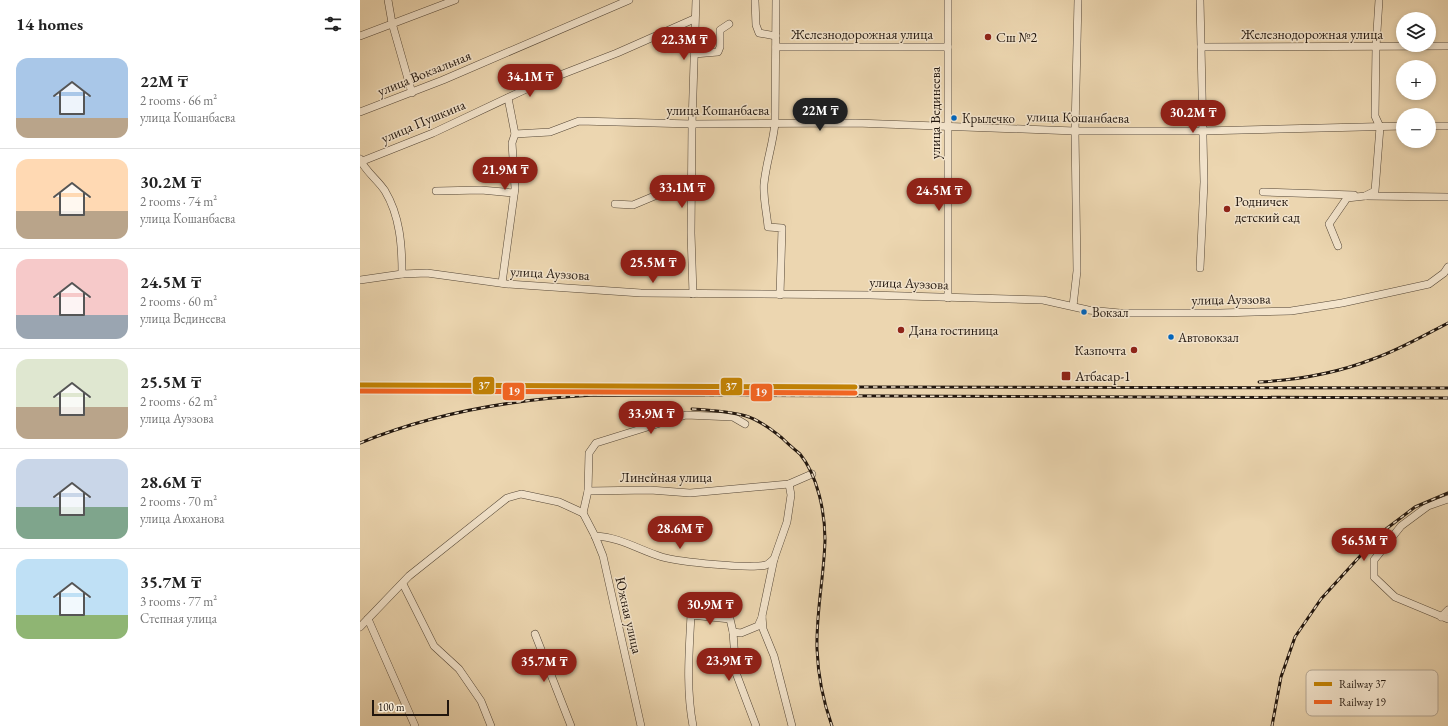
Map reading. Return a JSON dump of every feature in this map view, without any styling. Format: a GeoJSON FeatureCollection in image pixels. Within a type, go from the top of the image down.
{"type":"FeatureCollection","features":[{"type":"Feature","properties":{"kind":"street"},"geometry":{"type":"LineString","coordinates":[[388,0],[392,23],[412,93]]}},
{"type":"Feature","properties":{"kind":"street"},"geometry":{"type":"LineString","coordinates":[[360,36],[455,0]]}},
{"type":"Feature","properties":{"kind":"street","name":"улица Вокзальная"},"geometry":{"type":"LineString","coordinates":[[360,112],[412,93],[629,0]]}},
{"type":"Feature","properties":{"kind":"street"},"geometry":{"type":"LineString","coordinates":[[693,294],[691,191],[694,19],[696,0]]}},
{"type":"Feature","properties":{"kind":"street"},"geometry":{"type":"LineString","coordinates":[[776,0],[775,124],[773,143],[769,154],[764,185],[768,227],[782,228],[780,295]]}},
{"type":"Feature","properties":{"kind":"street","name":"улица Вединеева"},"geometry":{"type":"LineString","coordinates":[[948,0],[948,298]]}},
{"type":"Feature","properties":{"kind":"street"},"geometry":{"type":"LineString","coordinates":[[1073,306],[1077,271],[1074,131],[1078,0]]}},
{"type":"Feature","properties":{"kind":"street"},"geometry":{"type":"LineString","coordinates":[[1200,0],[1204,182],[1200,268]]}},
{"type":"Feature","properties":{"kind":"street"},"geometry":{"type":"LineString","coordinates":[[1338,246],[1329,224],[1347,198],[1365,196],[1375,191],[1380,127],[1375,116],[1376,47],[1379,0]]}},
{"type":"Feature","properties":{"kind":"street"},"geometry":{"type":"LineString","coordinates":[[755,1],[756,25],[759,33],[776,36]]}},
{"type":"Feature","properties":{"kind":"street","name":"улица Пушкина"},"geometry":{"type":"LineString","coordinates":[[360,161],[433,133],[536,84],[617,53],[694,19]]}},
{"type":"Feature","properties":{"kind":"street"},"geometry":{"type":"LineString","coordinates":[[694,54],[718,52],[720,30],[729,24]]}},
{"type":"Feature","properties":{"kind":"street","name":"Железнодорожная улица"},"geometry":{"type":"LineString","coordinates":[[1201,47],[1448,46]]}},
{"type":"Feature","properties":{"kind":"street","name":"Железнодорожная улица"},"geometry":{"type":"LineString","coordinates":[[776,47],[948,47]]}},
{"type":"Feature","properties":{"kind":"street"},"geometry":{"type":"LineString","coordinates":[[502,283],[514,193],[512,144],[515,134],[508,98]]}},
{"type":"Feature","properties":{"kind":"street","name":"улица Кошанбаева"},"geometry":{"type":"LineString","coordinates":[[515,134],[550,132],[579,121],[692,124],[849,123],[1074,131],[1202,131],[1396,126]]}},
{"type":"Feature","properties":{"kind":"street"},"geometry":{"type":"LineString","coordinates":[[1436,126],[1448,126]]}},
{"type":"Feature","properties":{"kind":"street"},"geometry":{"type":"LineString","coordinates":[[360,161],[384,190],[394,210],[400,232],[402,274]]}},
{"type":"Feature","properties":{"kind":"street"},"geometry":{"type":"LineString","coordinates":[[436,191],[481,190],[514,193]]}},
{"type":"Feature","properties":{"kind":"street"},"geometry":{"type":"LineString","coordinates":[[615,204],[632,205],[664,192],[691,191]]}},
{"type":"Feature","properties":{"kind":"street"},"geometry":{"type":"LineString","coordinates":[[1263,192],[1334,193],[1365,196],[1448,197]]}},
{"type":"Feature","properties":{"kind":"street","name":"улица Ауэзова"},"geometry":{"type":"LineString","coordinates":[[360,280],[402,274],[427,273],[502,283],[641,293],[1043,300],[1088,310],[1120,313],[1291,311],[1342,303],[1429,284],[1444,273],[1448,267]]}},
{"type":"Feature","properties":{"kind":"street"},"geometry":{"type":"LineString","coordinates":[[360,626],[409,576],[507,498],[521,494],[559,502],[583,513],[588,492],[589,453],[596,443],[686,414],[733,417],[745,424]]}},
{"type":"Feature","properties":{"kind":"street","name":"Линейная улица"},"geometry":{"type":"LineString","coordinates":[[588,492],[650,490],[690,493],[789,484],[812,474]]}},
{"type":"Feature","properties":{"kind":"street"},"geometry":{"type":"LineString","coordinates":[[733,632],[741,633],[758,626],[762,616],[774,559],[787,522],[791,495],[789,484]]}},
{"type":"Feature","properties":{"kind":"street"},"geometry":{"type":"LineString","coordinates":[[1448,499],[1428,506],[1401,526],[1374,560],[1374,577],[1395,597],[1444,618],[1448,610]]}},
{"type":"Feature","properties":{"kind":"street","name":"Южная улица"},"geometry":{"type":"LineString","coordinates":[[583,513],[603,556],[641,726]]}},
{"type":"Feature","properties":{"kind":"street"},"geometry":{"type":"LineString","coordinates":[[595,536],[607,536],[628,542],[663,557],[749,566],[768,564],[774,559]]}},
{"type":"Feature","properties":{"kind":"street"},"geometry":{"type":"LineString","coordinates":[[402,584],[434,646],[459,669],[481,701],[491,726]]}},
{"type":"Feature","properties":{"kind":"street"},"geometry":{"type":"LineString","coordinates":[[693,726],[688,677],[691,615],[730,619],[733,632],[736,673],[756,726]]}},
{"type":"Feature","properties":{"kind":"street"},"geometry":{"type":"LineString","coordinates":[[762,616],[763,629],[774,656],[791,726]]}},
{"type":"Feature","properties":{"kind":"street"},"geometry":{"type":"LineString","coordinates":[[368,619],[415,726]]}},
{"type":"Feature","properties":{"kind":"street"},"geometry":{"type":"LineString","coordinates":[[535,634],[571,726]]}},
{"type":"Feature","properties":{"kind":"railway"},"geometry":{"type":"LineString","coordinates":[[1259,382],[1288,380],[1317,375],[1359,364],[1402,347],[1448,323]]}},
{"type":"Feature","properties":{"kind":"railway"},"geometry":{"type":"LineString","coordinates":[[855,387],[1448,388]]}},
{"type":"Feature","properties":{"kind":"railway"},"geometry":{"type":"LineString","coordinates":[[360,443],[416,423],[475,409],[534,400],[594,395],[1448,398]]}},
{"type":"Feature","properties":{"kind":"railway"},"geometry":{"type":"LineString","coordinates":[[692,409],[732,413],[756,420],[774,431],[800,454],[812,473],[822,507],[825,529],[817,649],[820,678],[832,726]]}},
{"type":"Feature","properties":{"kind":"railway"},"geometry":{"type":"LineString","coordinates":[[1272,726],[1281,677],[1295,637],[1321,599],[1382,532],[1415,507],[1448,493]]}},
{"type":"Feature","properties":{"kind":"rail line","name":"37"},"geometry":{"type":"LineString","coordinates":[[360,385],[855,387]]}},
{"type":"Feature","properties":{"kind":"rail line","name":"19"},"geometry":{"type":"LineString","coordinates":[[360,391],[855,393]]}},
{"type":"Feature","properties":{"kind":"place","name":"Сш №2"},"geometry":{"type":"Point","coordinates":[988,37]}},
{"type":"Feature","properties":{"kind":"place","name":"Крылечко"},"geometry":{"type":"Point","coordinates":[954,118]}},
{"type":"Feature","properties":{"kind":"place","name":"Родничек детский сад"},"geometry":{"type":"Point","coordinates":[1227,209]}},
{"type":"Feature","properties":{"kind":"place","name":"Вокзал"},"geometry":{"type":"Point","coordinates":[1084,312]}},
{"type":"Feature","properties":{"kind":"place","name":"Дана гостиница"},"geometry":{"type":"Point","coordinates":[901,330]}},
{"type":"Feature","properties":{"kind":"place","name":"Автовокзал"},"geometry":{"type":"Point","coordinates":[1171,337]}},
{"type":"Feature","properties":{"kind":"place","name":"Казпочта"},"geometry":{"type":"Point","coordinates":[1134,350]}},
{"type":"Feature","properties":{"kind":"place","name":"Атбасар-1"},"geometry":{"type":"Point","coordinates":[1066,376]}}]}
